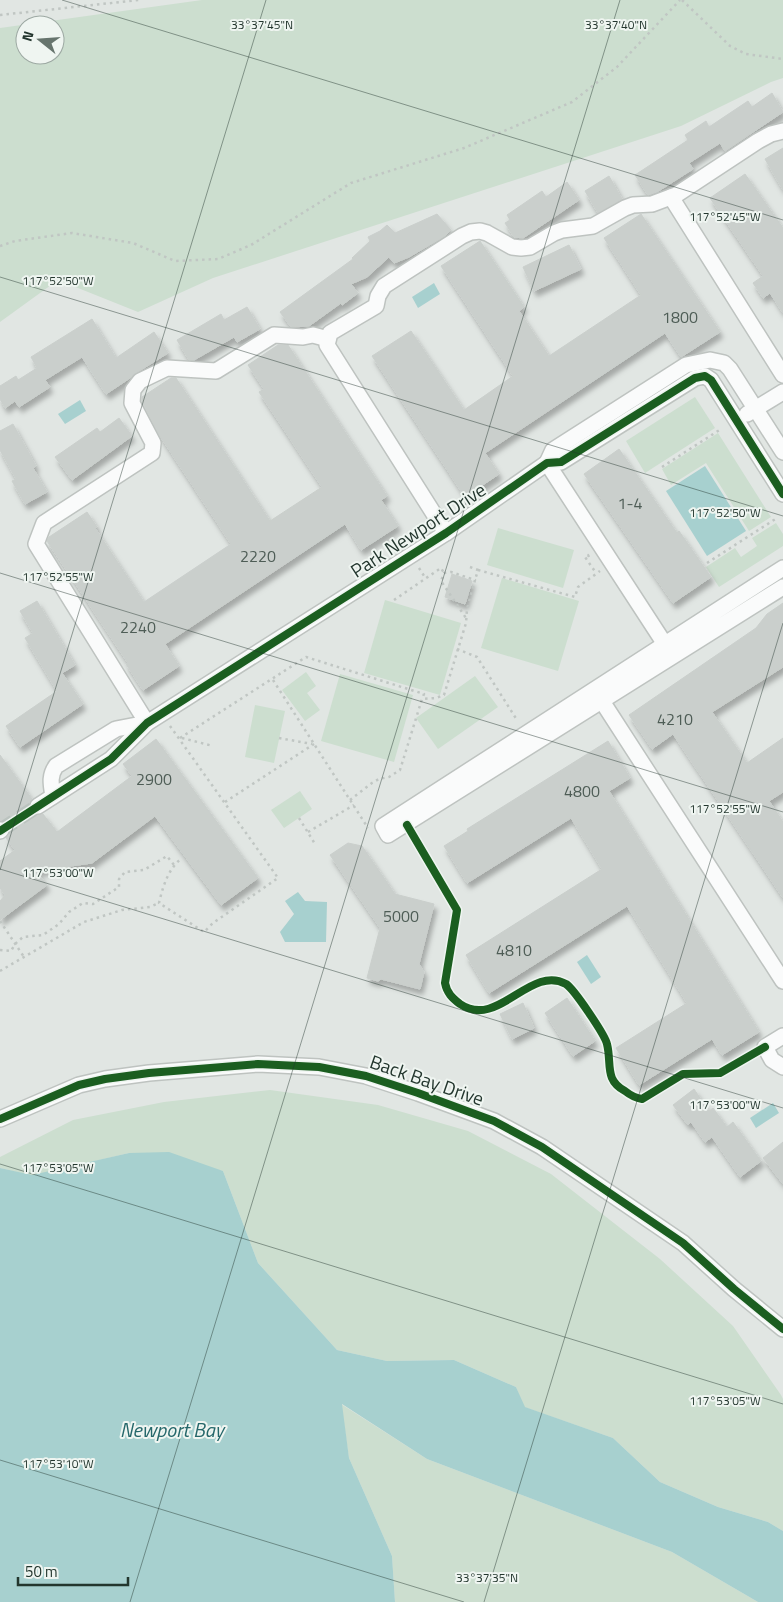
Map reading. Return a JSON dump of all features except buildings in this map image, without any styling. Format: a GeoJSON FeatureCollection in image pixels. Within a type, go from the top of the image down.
{"type":"FeatureCollection","features":[{"type":"Feature","properties":{"kind":"street"},"geometry":{"type":"LineString","coordinates":[[53,796],[50,780],[56,766],[116,729],[147,723],[36,544],[44,523],[152,454],[153,443],[132,403],[133,390],[140,381],[167,368],[216,371],[274,335],[303,337],[313,335],[328,339],[330,333],[376,306],[378,296],[384,286],[462,236],[480,231],[512,247],[530,247],[554,233],[594,226],[625,208],[633,205],[652,204],[671,197],[758,141],[771,134],[783,131]]}},
{"type":"Feature","properties":{"kind":"street"},"geometry":{"type":"LineString","coordinates":[[671,197],[783,375]]}},
{"type":"Feature","properties":{"kind":"street","name":"Park Newport Drive"},"geometry":{"type":"LineString","coordinates":[[328,339],[327,345],[446,533]]}},
{"type":"Feature","properties":{"kind":"street"},"geometry":{"type":"LineString","coordinates":[[783,452],[730,369],[724,363],[710,360],[706,376],[711,380],[783,494]]}},
{"type":"Feature","properties":{"kind":"street","name":"Park Newport Drive"},"geometry":{"type":"LineString","coordinates":[[38,806],[111,759],[147,723],[446,533],[547,463],[553,450],[686,366],[710,360]]}},
{"type":"Feature","properties":{"kind":"street","name":"Park Newport Drive"},"geometry":{"type":"LineString","coordinates":[[547,463],[561,462],[694,378],[706,376]]}},
{"type":"Feature","properties":{"kind":"street"},"geometry":{"type":"LineString","coordinates":[[737,420],[783,392]]}},
{"type":"Feature","properties":{"kind":"street"},"geometry":{"type":"LineString","coordinates":[[547,463],[669,652]]}},
{"type":"Feature","properties":{"kind":"street"},"geometry":{"type":"LineString","coordinates":[[669,652],[783,568]]}},
{"type":"Feature","properties":{"kind":"street"},"geometry":{"type":"LineString","coordinates":[[599,695],[388,835],[383,826],[669,652],[783,588]]}},
{"type":"Feature","properties":{"kind":"street"},"geometry":{"type":"LineString","coordinates":[[599,695],[783,981]]}},
{"type":"Feature","properties":{"kind":"street"},"geometry":{"type":"LineString","coordinates":[[783,1036],[765,1047],[772,1060],[783,1067]]}},
{"type":"Feature","properties":{"kind":"street","name":"Back Bay Drive"},"geometry":{"type":"LineString","coordinates":[[0,1119],[79,1085],[140,1074],[258,1064],[319,1067],[366,1076],[494,1121],[542,1147],[683,1243],[734,1289],[783,1329]]}},
{"type":"Feature","properties":{"kind":"path"},"geometry":{"type":"LineString","coordinates":[[0,15],[139,0]]}},
{"type":"Feature","properties":{"kind":"path"},"geometry":{"type":"LineString","coordinates":[[0,246],[15,241],[72,233],[133,243],[175,261],[218,259],[250,245],[351,183],[464,148],[572,102],[617,66],[681,0],[730,46],[746,54],[783,59]]}},
{"type":"Feature","properties":{"kind":"path"},"geometry":{"type":"LineString","coordinates":[[662,467],[720,429]]}},
{"type":"Feature","properties":{"kind":"path"},"geometry":{"type":"LineString","coordinates":[[707,563],[778,518]]}},
{"type":"Feature","properties":{"kind":"path"},"geometry":{"type":"LineString","coordinates":[[470,567],[576,597],[578,587],[596,573],[585,557],[588,555],[596,569],[600,567]]}},
{"type":"Feature","properties":{"kind":"path"},"geometry":{"type":"LineString","coordinates":[[417,566],[426,579]]}},
{"type":"Feature","properties":{"kind":"path"},"geometry":{"type":"LineString","coordinates":[[394,600],[441,568],[444,573]]}},
{"type":"Feature","properties":{"kind":"path"},"geometry":{"type":"LineString","coordinates":[[422,699],[436,698],[444,695],[478,570]]}},
{"type":"Feature","properties":{"kind":"path"},"geometry":{"type":"LineString","coordinates":[[444,573],[451,572],[475,580]]}},
{"type":"Feature","properties":{"kind":"path"},"geometry":{"type":"LineString","coordinates":[[444,573],[441,581],[466,618]]}},
{"type":"Feature","properties":{"kind":"path"},"geometry":{"type":"LineString","coordinates":[[457,650],[477,657],[517,720]]}},
{"type":"Feature","properties":{"kind":"path"},"geometry":{"type":"LineString","coordinates":[[180,738],[273,680],[306,657],[424,694],[400,770],[389,777],[379,779],[350,800]]}},
{"type":"Feature","properties":{"kind":"path"},"geometry":{"type":"LineString","coordinates":[[273,680],[369,830]]}},
{"type":"Feature","properties":{"kind":"path"},"geometry":{"type":"LineString","coordinates":[[180,738],[214,746]]}},
{"type":"Feature","properties":{"kind":"path"},"geometry":{"type":"LineString","coordinates":[[159,903],[204,932],[213,923],[278,878],[180,738]]}},
{"type":"Feature","properties":{"kind":"path"},"geometry":{"type":"LineString","coordinates":[[279,738],[314,744]]}},
{"type":"Feature","properties":{"kind":"path"},"geometry":{"type":"LineString","coordinates":[[225,802],[314,744]]}},
{"type":"Feature","properties":{"kind":"path"},"geometry":{"type":"LineString","coordinates":[[308,832],[354,805]]}},
{"type":"Feature","properties":{"kind":"path"},"geometry":{"type":"LineString","coordinates":[[299,818],[315,844]]}},
{"type":"Feature","properties":{"kind":"path"},"geometry":{"type":"LineString","coordinates":[[0,950],[11,951],[15,944],[23,937],[43,935],[59,924],[69,912],[84,903],[93,904],[119,886],[119,879],[125,872],[144,870],[167,856],[174,865]]}},
{"type":"Feature","properties":{"kind":"path"},"geometry":{"type":"LineString","coordinates":[[159,903],[163,886],[174,865],[182,858]]}},
{"type":"Feature","properties":{"kind":"path"},"geometry":{"type":"LineString","coordinates":[[0,971],[84,922],[122,910],[150,907],[159,903]]}},
{"type":"Feature","properties":{"kind":"path"},"geometry":{"type":"LineString","coordinates":[[0,922],[24,957]]}},
{"type":"Feature","properties":{"kind":"green space"},"geometry":{"type":"Polygon","coordinates":[[[202,0],[783,0],[783,78],[681,126],[213,278],[138,312],[58,280],[0,322],[0,28],[15,26],[15,65],[65,65],[65,19],[202,0]]]}},
{"type":"Feature","properties":{"kind":"green space"},"geometry":{"type":"Polygon","coordinates":[[[695,397],[715,428],[645,473],[626,441],[695,397]]]}},
{"type":"Feature","properties":{"kind":"green space"},"geometry":{"type":"Polygon","coordinates":[[[718,433],[771,517],[749,531],[706,463],[671,485],[662,469],[718,433]]]}},
{"type":"Feature","properties":{"kind":"green space"},"geometry":{"type":"Polygon","coordinates":[[[776,523],[783,534],[783,546],[719,587],[706,567],[735,548],[741,557],[757,546],[752,538],[776,523]]]}},
{"type":"Feature","properties":{"kind":"green space"},"geometry":{"type":"Polygon","coordinates":[[[498,528],[574,550],[563,588],[487,565],[498,528]]]}},
{"type":"Feature","properties":{"kind":"green space"},"geometry":{"type":"Polygon","coordinates":[[[502,578],[579,601],[558,671],[481,648],[502,578]]]}},
{"type":"Feature","properties":{"kind":"green space"},"geometry":{"type":"Polygon","coordinates":[[[385,600],[461,623],[440,695],[364,673],[385,600]]]}},
{"type":"Feature","properties":{"kind":"green space"},"geometry":{"type":"Polygon","coordinates":[[[306,672],[316,686],[307,693],[320,710],[305,721],[282,690],[306,672]]]}},
{"type":"Feature","properties":{"kind":"green space"},"geometry":{"type":"Polygon","coordinates":[[[340,674],[413,695],[394,762],[321,741],[340,674]]]}},
{"type":"Feature","properties":{"kind":"green space"},"geometry":{"type":"Polygon","coordinates":[[[475,676],[498,707],[438,749],[416,718],[475,676]]]}},
{"type":"Feature","properties":{"kind":"green space"},"geometry":{"type":"Polygon","coordinates":[[[255,705],[285,711],[274,763],[245,757],[255,705]]]}},
{"type":"Feature","properties":{"kind":"green space"},"geometry":{"type":"Polygon","coordinates":[[[300,791],[312,809],[284,828],[271,810],[300,791]]]}},
{"type":"Feature","properties":{"kind":"green space"},"geometry":{"type":"Polygon","coordinates":[[[270,1090],[378,1105],[468,1131],[551,1174],[660,1259],[733,1326],[783,1399],[783,1531],[768,1522],[718,1507],[660,1482],[613,1438],[524,1407],[516,1387],[454,1360],[387,1361],[337,1350],[258,1263],[223,1171],[129,1153],[32,1176],[0,1168],[0,1157],[73,1120],[164,1102],[270,1090]]]}},
{"type":"Feature","properties":{"kind":"green space"},"geometry":{"type":"Polygon","coordinates":[[[341,1404],[427,1459],[672,1552],[758,1602],[395,1602],[392,1556],[349,1458],[341,1404]]]}},
{"type":"Feature","properties":{"kind":"water"},"geometry":{"type":"Polygon","coordinates":[[[434,283],[440,294],[418,308],[412,297],[434,283]]]}},
{"type":"Feature","properties":{"kind":"water"},"geometry":{"type":"Polygon","coordinates":[[[80,400],[86,411],[65,424],[58,414],[80,400]]]}},
{"type":"Feature","properties":{"kind":"water"},"geometry":{"type":"Polygon","coordinates":[[[705,466],[746,531],[707,556],[666,491],[705,466]]]}},
{"type":"Feature","properties":{"kind":"water"},"geometry":{"type":"Polygon","coordinates":[[[298,892],[305,901],[327,902],[326,942],[285,942],[280,932],[294,914],[285,901],[298,892]]]}},
{"type":"Feature","properties":{"kind":"water"},"geometry":{"type":"Polygon","coordinates":[[[587,955],[601,977],[591,984],[577,962],[587,955]]]}},
{"type":"Feature","properties":{"kind":"water"},"geometry":{"type":"Polygon","coordinates":[[[773,1103],[779,1113],[756,1128],[750,1118],[773,1103]]]}},
{"type":"Feature","properties":{"kind":"water","name":"Newport Bay"},"geometry":{"type":"Polygon","coordinates":[[[169,1152],[223,1171],[258,1263],[337,1350],[387,1361],[454,1360],[516,1387],[525,1407],[613,1438],[660,1482],[718,1507],[768,1522],[783,1531],[783,1602],[758,1602],[672,1552],[427,1459],[342,1404],[349,1458],[392,1556],[395,1602],[0,1602],[0,1168],[32,1175],[129,1153],[169,1152]]]}},
{"type":"Feature","properties":{"kind":"tunnel"},"geometry":{"type":"LineString","coordinates":[[1,830],[38,806]]}},
{"type":"Feature","properties":{"kind":"cycle path"},"geometry":{"type":"LineString","coordinates":[[0,831],[111,759],[147,723],[446,533],[547,463],[561,462],[695,378],[705,376],[711,380],[783,494]]}},
{"type":"Feature","properties":{"kind":"cycle path"},"geometry":{"type":"LineString","coordinates":[[407,825],[457,910],[445,983],[450,995],[460,1004],[474,1010],[488,1009],[501,1004],[540,982],[553,980],[566,984],[582,1003],[605,1039],[611,1077],[614,1082],[618,1087],[631,1095],[642,1099],[683,1074],[720,1073],[765,1047]]}},
{"type":"Feature","properties":{"kind":"cycle path"},"geometry":{"type":"LineString","coordinates":[[0,1119],[79,1085],[105,1079],[149,1073],[258,1064],[319,1067],[366,1076],[494,1121],[542,1147],[683,1243],[734,1289],[783,1329]]}}]}
